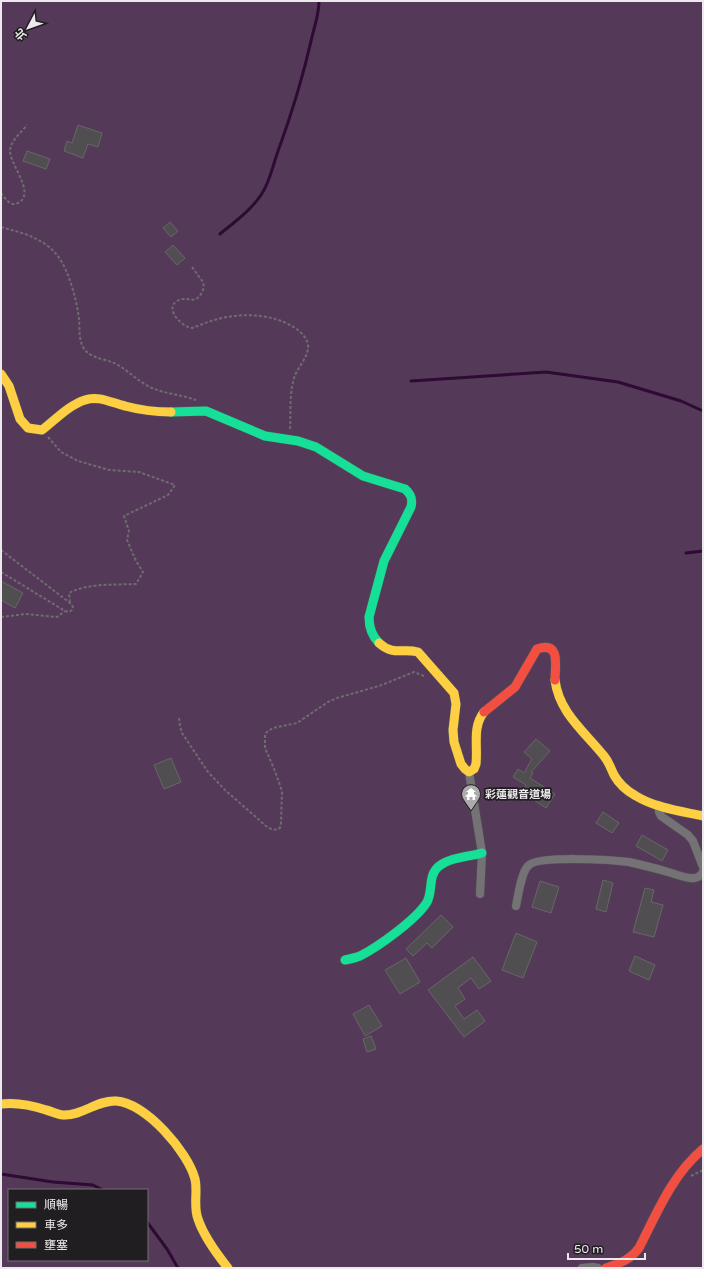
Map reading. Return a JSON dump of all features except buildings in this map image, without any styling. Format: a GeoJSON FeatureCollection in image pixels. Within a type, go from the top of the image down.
{"type":"FeatureCollection","features":[{"type":"Feature","properties":{"kind":"street"},"geometry":{"type":"LineString","coordinates":[[1,374],[9,386],[20,418],[28,428],[42,430],[78,404],[87,399],[95,398],[137,409],[172,412],[196,410],[206,411],[265,436],[290,440],[316,447],[363,476],[405,490],[411,496],[412,502],[407,517],[380,571],[368,623],[370,631],[374,637],[384,647],[392,650],[413,650],[418,652],[454,692],[457,699],[458,710],[454,724],[454,747],[464,770],[469,772]]}},
{"type":"Feature","properties":{"kind":"street"},"geometry":{"type":"LineString","coordinates":[[469,772],[474,769],[476,764],[476,736],[478,722],[489,709],[511,690],[537,649],[543,646],[550,647],[555,652],[555,681],[558,693],[573,721],[605,757],[617,780],[626,790],[644,801],[703,816]]}},
{"type":"Feature","properties":{"kind":"street"},"geometry":{"type":"LineString","coordinates":[[469,772],[482,853],[480,894]]}},
{"type":"Feature","properties":{"kind":"street"},"geometry":{"type":"LineString","coordinates":[[658,805],[661,816],[688,835],[703,867]]}},
{"type":"Feature","properties":{"kind":"street"},"geometry":{"type":"LineString","coordinates":[[346,960],[358,957],[369,951],[399,929],[424,906],[428,899],[434,872],[439,866],[450,861],[482,853]]}},
{"type":"Feature","properties":{"kind":"street"},"geometry":{"type":"LineString","coordinates":[[516,906],[524,873],[527,866],[534,861],[578,859],[628,862],[690,878],[697,878],[703,872]]}},
{"type":"Feature","properties":{"kind":"street"},"geometry":{"type":"LineString","coordinates":[[1,1104],[8,1102],[22,1104],[63,1115],[70,1115],[95,1105],[114,1101],[129,1104],[143,1111],[162,1129],[191,1168],[196,1190],[197,1218],[228,1268]]}},
{"type":"Feature","properties":{"kind":"street"},"geometry":{"type":"LineString","coordinates":[[606,1268],[622,1263],[633,1257],[683,1168],[703,1149]]}},
{"type":"Feature","properties":{"kind":"street"},"geometry":{"type":"LineString","coordinates":[[582,1268],[598,1268]]}},
{"type":"Feature","properties":{"kind":"path"},"geometry":{"type":"LineString","coordinates":[[1,194],[14,204],[23,199],[25,190],[10,151],[13,141],[27,125]]}},
{"type":"Feature","properties":{"kind":"path"},"geometry":{"type":"LineString","coordinates":[[1,227],[30,236],[44,244],[59,258],[72,287],[78,312],[82,346],[86,351],[92,355],[119,365],[152,388],[198,401],[206,411]]}},
{"type":"Feature","properties":{"kind":"path"},"geometry":{"type":"LineString","coordinates":[[192,267],[203,282],[204,287],[199,297],[194,300],[181,299],[176,301],[173,305],[173,310],[177,319],[182,325],[192,328],[219,319],[238,316],[275,318],[293,326],[308,342],[306,354],[292,384],[290,440]]}},
{"type":"Feature","properties":{"kind":"path"},"geometry":{"type":"LineString","coordinates":[[1,572],[69,612],[73,607],[70,603],[69,593],[75,590],[92,586],[136,584],[143,572],[136,561],[127,540],[129,531],[124,516],[168,495],[175,486],[139,472],[109,470],[78,461],[61,452],[42,430]]}},
{"type":"Feature","properties":{"kind":"path"},"geometry":{"type":"LineString","coordinates":[[1,550],[70,603]]}},
{"type":"Feature","properties":{"kind":"path"},"geometry":{"type":"LineString","coordinates":[[1,617],[26,614],[57,617],[65,611]]}},
{"type":"Feature","properties":{"kind":"path"},"geometry":{"type":"LineString","coordinates":[[179,718],[182,732],[208,772],[225,790],[266,826],[272,830],[276,830],[280,828],[281,823],[282,791],[265,748],[265,734],[268,731],[297,722],[328,702],[337,698],[379,686],[414,672],[428,679]]}},
{"type":"Feature","properties":{"kind":"shaded area"},"geometry":{"type":"Polygon","coordinates":[[[1,1],[703,1],[703,1268],[1,1268],[1,1]]]}},
{"type":"Feature","properties":{"kind":"waterway"},"geometry":{"type":"LineString","coordinates":[[220,234],[250,209],[267,183],[301,82],[317,19],[319,1]]}},
{"type":"Feature","properties":{"kind":"waterway"},"geometry":{"type":"LineString","coordinates":[[411,381],[546,372],[618,382],[681,401],[703,411]]}},
{"type":"Feature","properties":{"kind":"waterway"},"geometry":{"type":"LineString","coordinates":[[686,553],[703,551]]}},
{"type":"Feature","properties":{"kind":"waterway"},"geometry":{"type":"LineString","coordinates":[[1,1174],[53,1182],[93,1185],[101,1189]]}},
{"type":"Feature","properties":{"kind":"waterway"},"geometry":{"type":"LineString","coordinates":[[148,1223],[167,1249],[178,1268]]}},
{"type":"Feature","properties":{"kind":"traffic: fast"},"geometry":{"type":"LineString","coordinates":[[171,412],[206,411],[265,436],[298,441],[316,447],[363,476],[405,489],[407,491],[412,499],[411,507],[384,561],[369,617],[371,632],[379,643]]}},
{"type":"Feature","properties":{"kind":"traffic: fast"},"geometry":{"type":"LineString","coordinates":[[345,960],[360,956],[377,946],[415,916],[422,909],[429,898],[433,875],[438,867],[454,859],[482,853]]}},
{"type":"Feature","properties":{"kind":"traffic: slow"},"geometry":{"type":"LineString","coordinates":[[1,374],[9,386],[20,419],[28,428],[42,430],[73,405],[95,398],[142,410],[171,412]]}},
{"type":"Feature","properties":{"kind":"traffic: slow"},"geometry":{"type":"LineString","coordinates":[[379,643],[394,651],[418,652],[454,693],[456,704],[453,730],[454,742],[461,764],[469,772],[474,769],[476,764],[477,730],[480,718],[484,712]]}},
{"type":"Feature","properties":{"kind":"traffic: slow"},"geometry":{"type":"LineString","coordinates":[[555,680],[557,692],[567,712],[606,758],[616,778],[629,792],[644,800],[668,809],[703,816]]}},
{"type":"Feature","properties":{"kind":"traffic: slow"},"geometry":{"type":"LineString","coordinates":[[1,1104],[24,1104],[63,1115],[77,1113],[109,1101],[128,1104],[140,1110],[152,1119],[175,1143],[191,1168],[196,1184],[196,1209],[198,1219],[207,1238],[228,1268]]}},
{"type":"Feature","properties":{"kind":"traffic: jam"},"geometry":{"type":"LineString","coordinates":[[484,712],[515,687],[537,649],[545,647],[550,648],[553,651],[556,661],[555,680]]}},
{"type":"Feature","properties":{"kind":"traffic: jam"},"geometry":{"type":"LineString","coordinates":[[606,1268],[620,1263],[636,1252],[666,1195],[682,1171],[703,1149]]}},
{"type":"Feature","properties":{"kind":"place","name":"彩蓮觀音道場"},"geometry":{"type":"Point","coordinates":[471,811]}}]}
